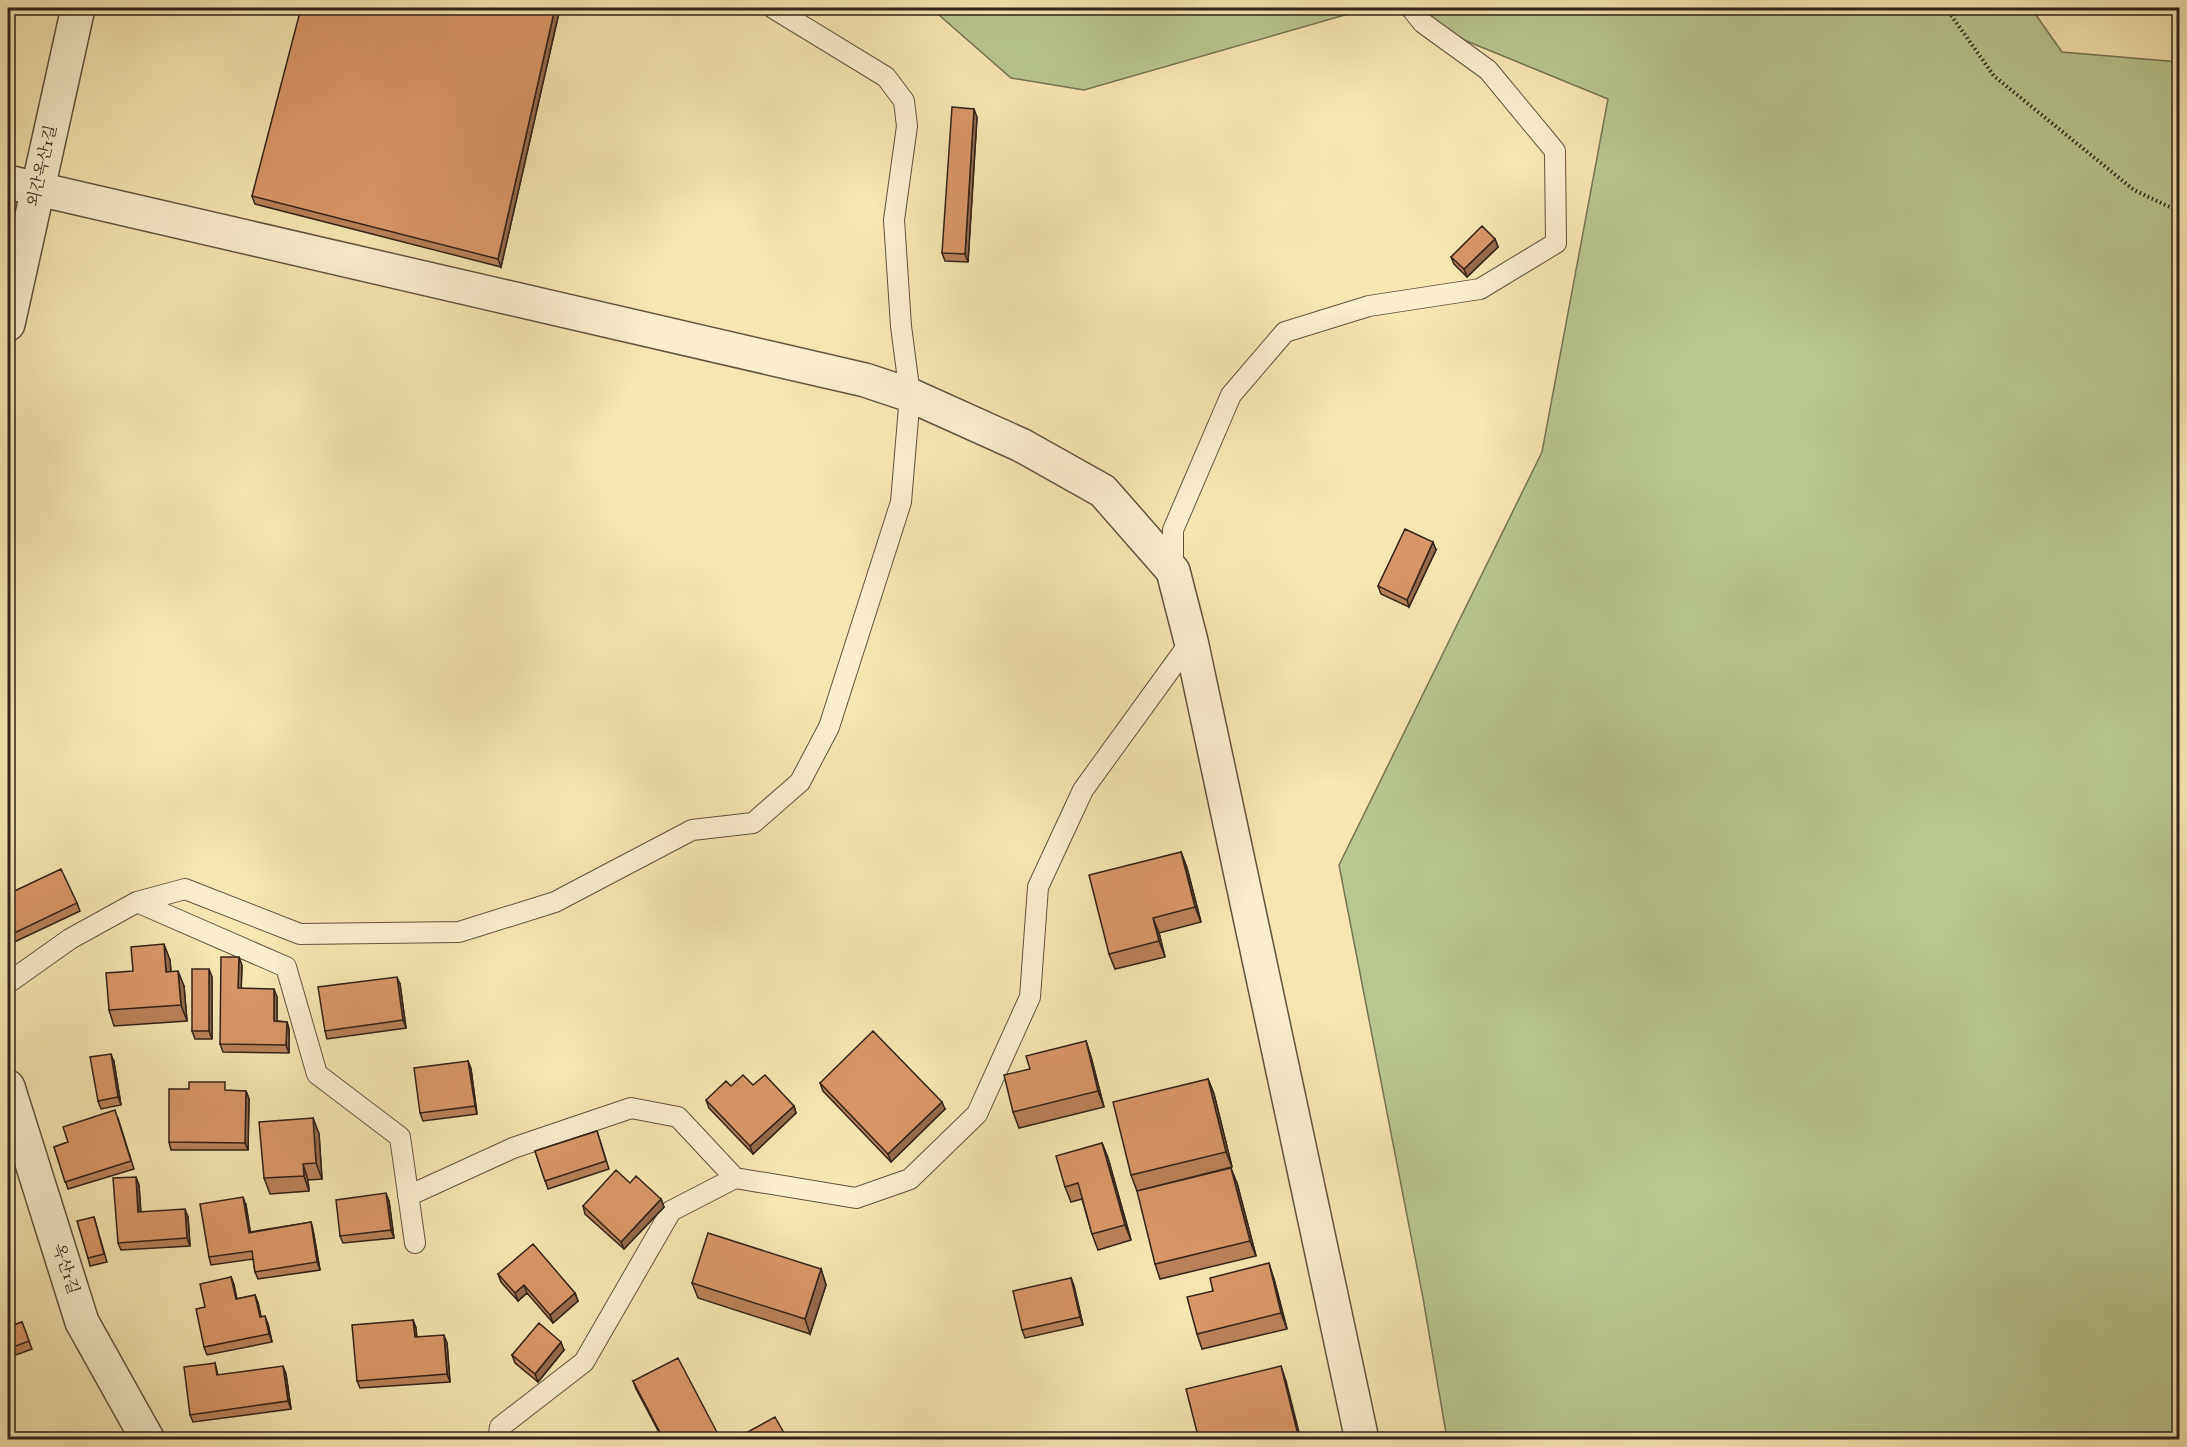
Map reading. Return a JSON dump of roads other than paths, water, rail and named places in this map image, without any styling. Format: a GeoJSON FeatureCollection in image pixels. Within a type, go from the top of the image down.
{"type":"FeatureCollection","features":[{"type":"Feature","properties":{"kind":"street","name":"외간옥산1길"},"geometry":{"type":"LineString","coordinates":[[8,324],[23,185],[78,8]]}},
{"type":"Feature","properties":{"kind":"street"},"geometry":{"type":"LineString","coordinates":[[23,185],[865,380],[910,395],[1021,445],[1103,491],[1173,571],[1191,641],[1362,1440]]}},
{"type":"Feature","properties":{"kind":"street","name":"옥산1길"},"geometry":{"type":"LineString","coordinates":[[8,1087],[82,1322],[148,1440]]}},
{"type":"Feature","properties":{"kind":"lane"},"geometry":{"type":"LineString","coordinates":[[8,983],[70,939],[137,902],[185,889],[300,934],[459,932],[555,902],[692,831],[753,823],[801,782],[829,727],[901,502],[910,395],[901,326],[894,220],[907,126],[904,101],[886,77],[773,8]]}},
{"type":"Feature","properties":{"kind":"lane"},"geometry":{"type":"LineString","coordinates":[[1173,571],[1173,530],[1231,395],[1285,332],[1369,306],[1480,289],[1556,243],[1555,151],[1488,70],[1423,23],[1411,8]]}},
{"type":"Feature","properties":{"kind":"lane"},"geometry":{"type":"LineString","coordinates":[[498,1440],[500,1427],[584,1362],[671,1211],[735,1178],[856,1198],[910,1179],[976,1114],[1030,997],[1038,887],[1083,790],[1191,641]]}},
{"type":"Feature","properties":{"kind":"lane"},"geometry":{"type":"LineString","coordinates":[[137,902],[286,967],[317,1074],[400,1137],[415,1243]]}},
{"type":"Feature","properties":{"kind":"lane"},"geometry":{"type":"LineString","coordinates":[[408,1196],[513,1148],[631,1108],[678,1117],[735,1178]]}}]}
